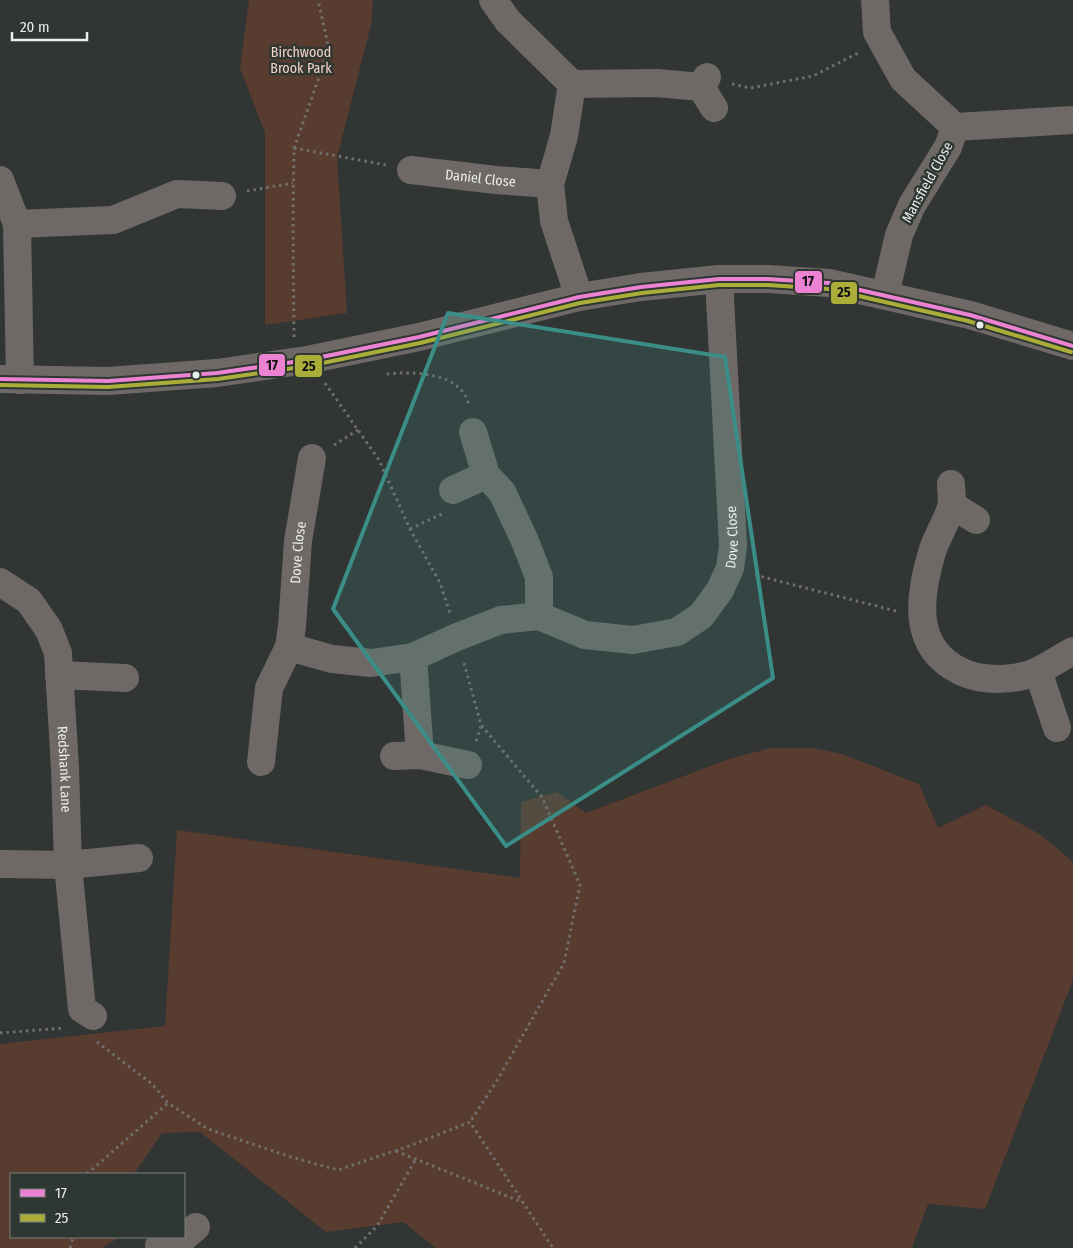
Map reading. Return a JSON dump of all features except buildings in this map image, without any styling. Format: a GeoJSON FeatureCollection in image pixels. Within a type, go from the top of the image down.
{"type":"FeatureCollection","features":[{"type":"Feature","properties":{"kind":"street"},"geometry":{"type":"LineString","coordinates":[[493,0],[508,21],[572,84],[657,83],[707,91]]}},
{"type":"Feature","properties":{"kind":"street","name":"Mansfield Close"},"geometry":{"type":"LineString","coordinates":[[875,0],[877,32],[903,78],[955,127],[1073,120]]}},
{"type":"Feature","properties":{"kind":"street"},"geometry":{"type":"LineString","coordinates":[[572,84],[564,136],[550,184],[554,221],[579,297]]}},
{"type":"Feature","properties":{"kind":"street","name":"Mansfield Close"},"geometry":{"type":"LineString","coordinates":[[885,295],[899,235],[912,205],[948,147],[955,127]]}},
{"type":"Feature","properties":{"kind":"street","name":"Daniel Close"},"geometry":{"type":"LineString","coordinates":[[411,170],[550,184]]}},
{"type":"Feature","properties":{"kind":"street"},"geometry":{"type":"LineString","coordinates":[[0,180],[17,224],[10,380],[108,380],[217,373],[307,360],[419,337],[579,297],[641,287],[719,279],[768,279],[829,283],[970,315],[1073,346]]}},
{"type":"Feature","properties":{"kind":"street"},"geometry":{"type":"LineString","coordinates":[[17,224],[113,220],[177,194],[222,196]]}},
{"type":"Feature","properties":{"kind":"street","name":"Dove Close"},"geometry":{"type":"LineString","coordinates":[[289,647],[332,659],[371,663],[413,657],[501,620],[539,616],[585,634],[634,640],[676,632],[701,616],[720,590],[730,568],[734,546],[719,279]]}},
{"type":"Feature","properties":{"kind":"street"},"geometry":{"type":"LineString","coordinates":[[473,432],[486,475],[502,492],[525,541],[539,577],[539,616]]}},
{"type":"Feature","properties":{"kind":"street","name":"Dove Close"},"geometry":{"type":"LineString","coordinates":[[261,762],[269,688],[289,647],[293,618],[298,541],[312,458]]}},
{"type":"Feature","properties":{"kind":"street"},"geometry":{"type":"LineString","coordinates":[[453,490],[486,475]]}},
{"type":"Feature","properties":{"kind":"street"},"geometry":{"type":"LineString","coordinates":[[976,520],[951,495],[934,548],[922,597],[922,620],[930,646],[950,666],[965,673],[972,676],[1003,679],[1038,671],[1073,651]]}},
{"type":"Feature","properties":{"kind":"street","name":"Redshank Lane"},"geometry":{"type":"LineString","coordinates":[[0,582],[29,601],[49,630],[58,653],[65,768],[68,865],[82,1009],[93,1027]]}},
{"type":"Feature","properties":{"kind":"street"},"geometry":{"type":"LineString","coordinates":[[413,657],[407,756],[468,765]]}},
{"type":"Feature","properties":{"kind":"street"},"geometry":{"type":"LineString","coordinates":[[1038,671],[1057,728]]}},
{"type":"Feature","properties":{"kind":"street"},"geometry":{"type":"LineString","coordinates":[[59,675],[126,678]]}},
{"type":"Feature","properties":{"kind":"street"},"geometry":{"type":"LineString","coordinates":[[0,864],[68,865],[139,858]]}},
{"type":"Feature","properties":{"kind":"street"},"geometry":{"type":"LineString","coordinates":[[185,1235],[196,1227]]}},
{"type":"Feature","properties":{"kind":"street"},"geometry":{"type":"LineString","coordinates":[[170,1247],[182,1238]]}},
{"type":"Feature","properties":{"kind":"path"},"geometry":{"type":"LineString","coordinates":[[294,343],[294,148],[329,48],[318,0]]}},
{"type":"Feature","properties":{"kind":"path"},"geometry":{"type":"LineString","coordinates":[[707,91],[751,88],[814,76],[882,40]]}},
{"type":"Feature","properties":{"kind":"path"},"geometry":{"type":"LineString","coordinates":[[294,148],[411,170]]}},
{"type":"Feature","properties":{"kind":"path"},"geometry":{"type":"LineString","coordinates":[[222,196],[293,183]]}},
{"type":"Feature","properties":{"kind":"path"},"geometry":{"type":"LineString","coordinates":[[387,374],[408,372],[430,374],[449,382],[460,390],[468,402],[473,432]]}},
{"type":"Feature","properties":{"kind":"path"},"geometry":{"type":"LineString","coordinates":[[730,568],[922,620]]}},
{"type":"Feature","properties":{"kind":"path"},"geometry":{"type":"LineString","coordinates":[[93,1027],[152,1084],[168,1103],[208,1129],[338,1170],[395,1151],[470,1122],[553,1248]]}},
{"type":"Feature","properties":{"kind":"path"},"geometry":{"type":"LineString","coordinates":[[0,1033],[68,1028]]}},
{"type":"Feature","properties":{"kind":"path"},"geometry":{"type":"LineString","coordinates":[[89,1173],[168,1103]]}},
{"type":"Feature","properties":{"kind":"path"},"geometry":{"type":"LineString","coordinates":[[395,1151],[524,1203]]}},
{"type":"Feature","properties":{"kind":"path"},"geometry":{"type":"LineString","coordinates":[[355,1248],[377,1226],[416,1159]]}},
{"type":"Feature","properties":{"kind":"highlighted area"},"geometry":{"type":"Polygon","coordinates":[[[448,313],[725,357],[773,678],[506,846],[333,609],[448,313]]]}},
{"type":"Feature","properties":{"kind":"green space","name":"Birchwood Brook Park"},"geometry":{"type":"Polygon","coordinates":[[[249,0],[373,0],[371,25],[337,157],[347,313],[265,325],[265,133],[240,68],[249,0]]]}},
{"type":"Feature","properties":{"kind":"green space"},"geometry":{"type":"Polygon","coordinates":[[[771,748],[812,748],[842,754],[919,784],[938,828],[986,805],[1041,835],[1073,862],[1073,980],[985,1209],[928,1204],[912,1248],[436,1248],[403,1222],[326,1232],[200,1132],[162,1133],[135,1173],[10,1173],[10,1238],[118,1238],[102,1248],[0,1248],[0,1044],[165,1026],[177,830],[520,878],[521,802],[557,792],[586,813],[729,759],[771,748]]]}},
{"type":"Feature","properties":{"kind":"transit line","name":"17"},"geometry":{"type":"LineString","coordinates":[[0,379],[108,381],[217,373],[307,360],[419,337],[579,297],[641,287],[719,279],[768,279],[829,283],[970,315],[1073,346]]}},
{"type":"Feature","properties":{"kind":"transit line","name":"25"},"geometry":{"type":"LineString","coordinates":[[0,385],[108,387],[218,379],[308,366],[420,343],[580,303],[642,293],[719,285],[768,285],[828,289],[968,321],[1071,352]]}}]}
